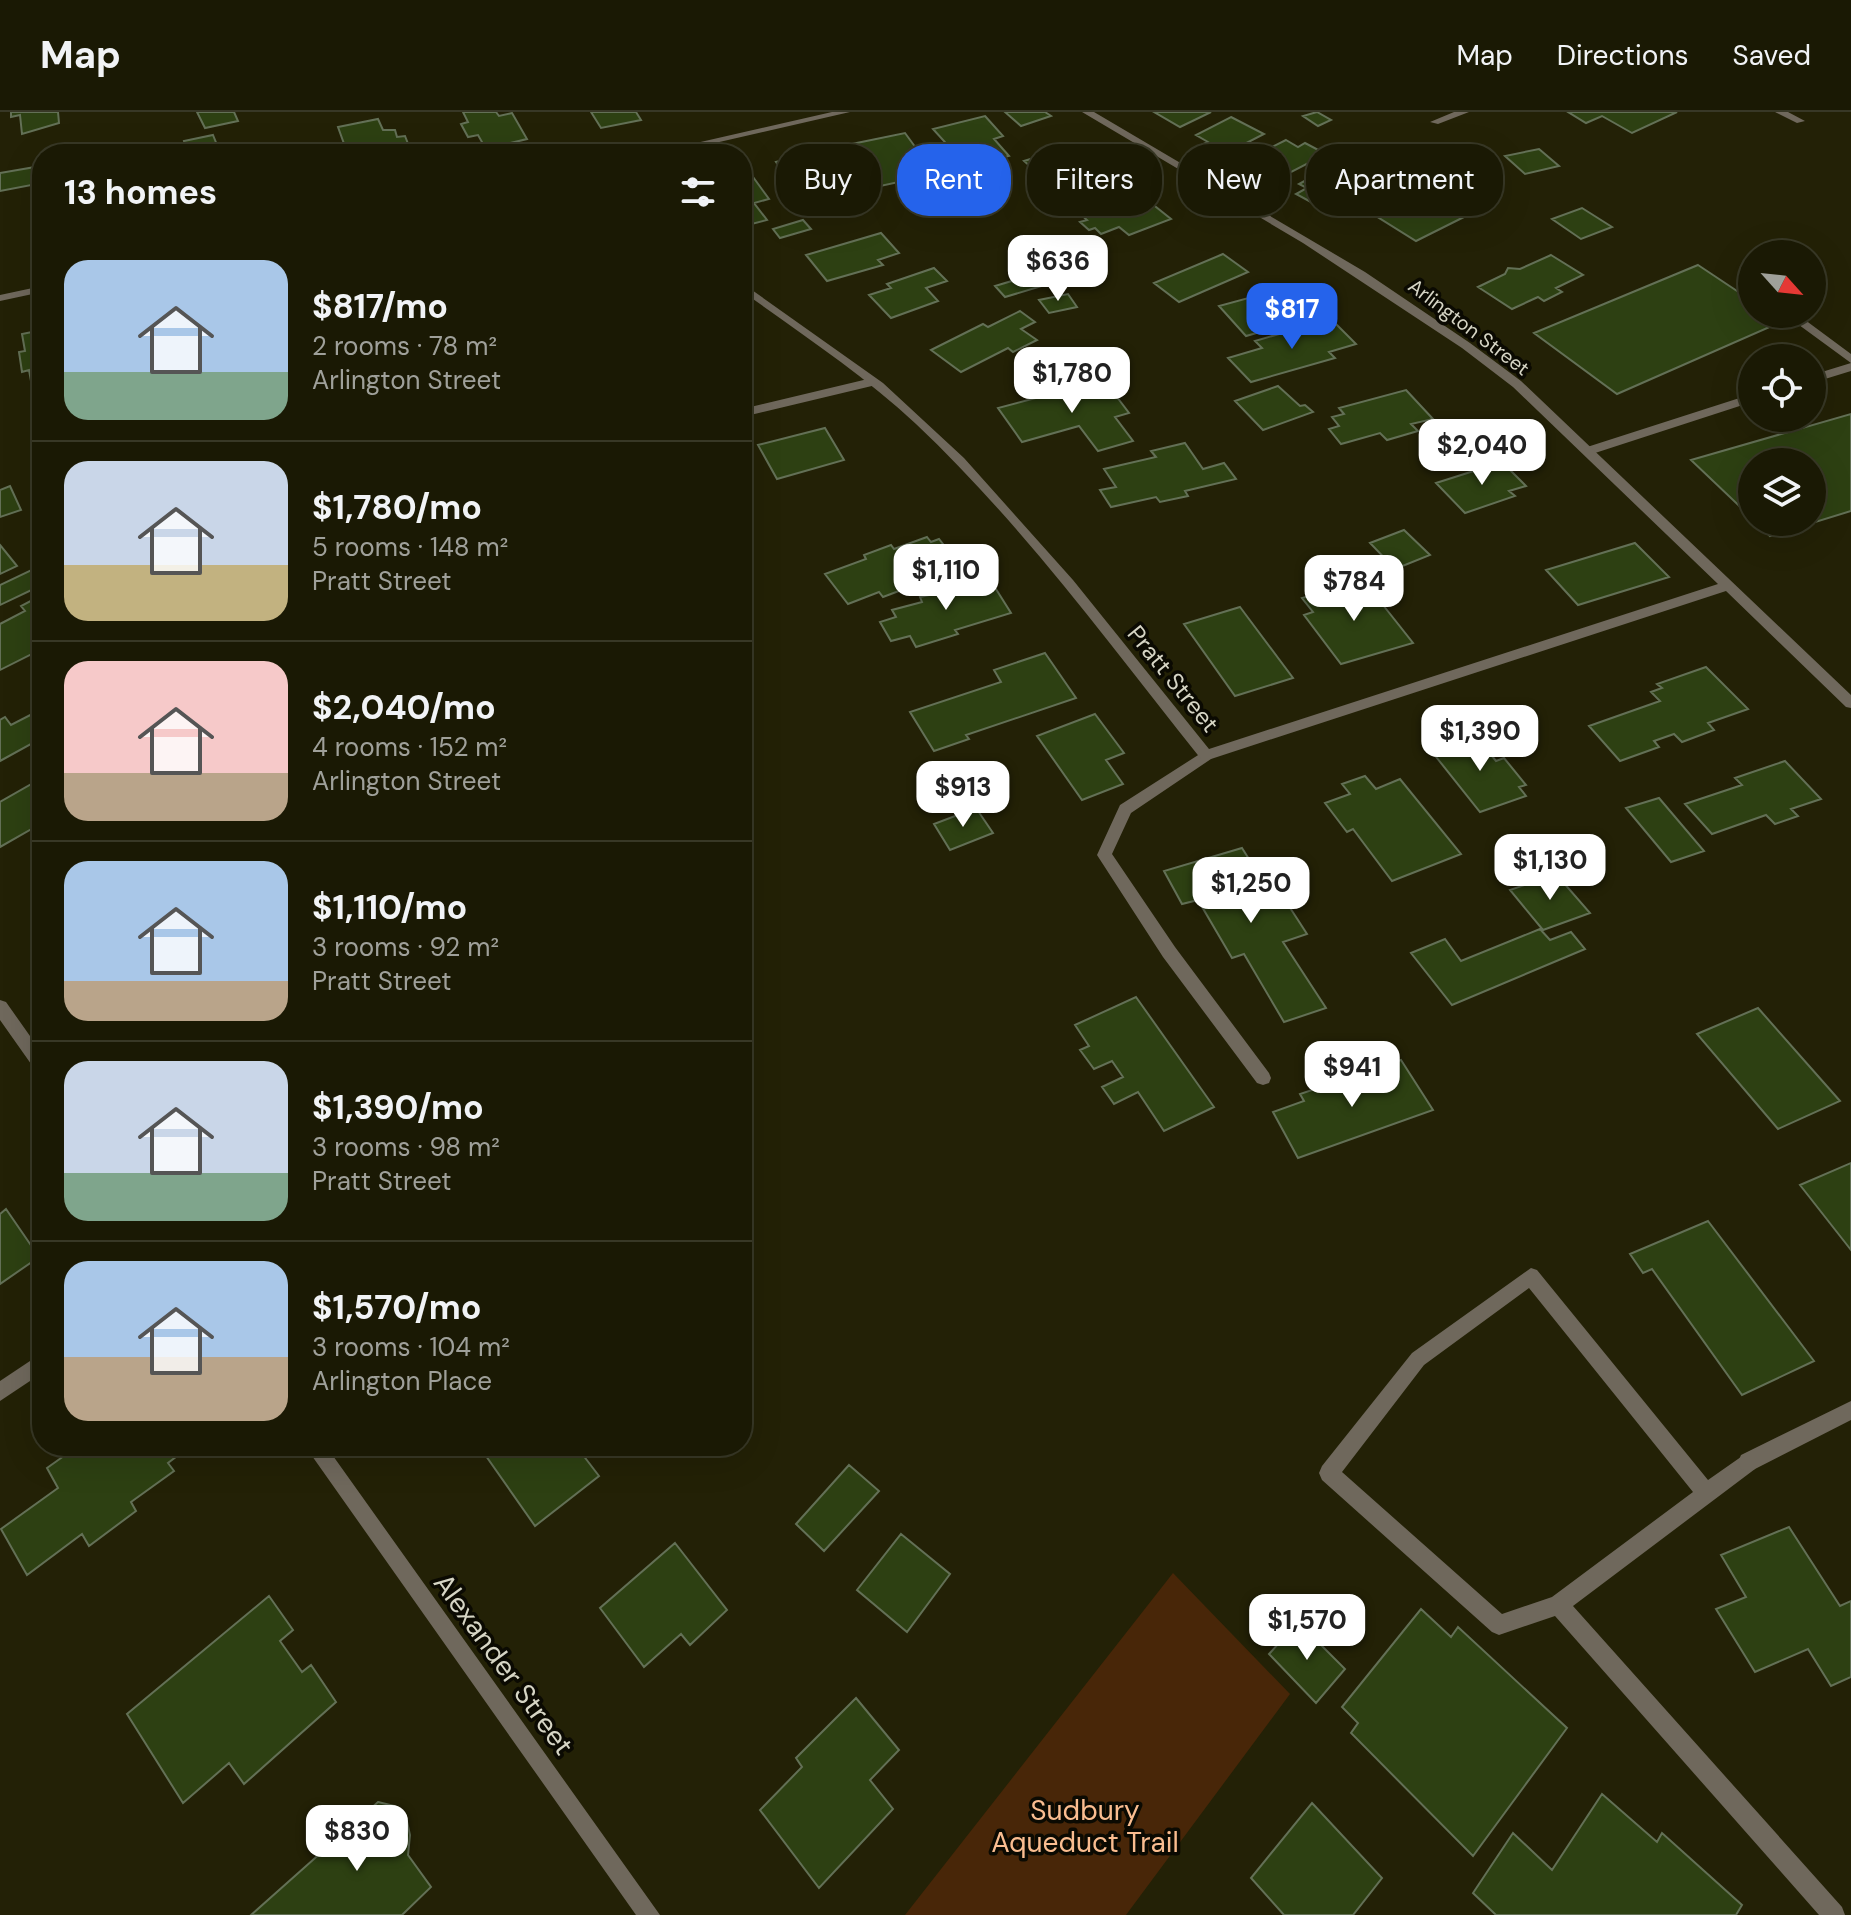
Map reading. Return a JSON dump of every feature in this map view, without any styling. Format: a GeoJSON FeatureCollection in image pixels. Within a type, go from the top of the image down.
{"type":"FeatureCollection","features":[{"type":"Feature","properties":{"kind":"street"},"geometry":{"type":"LineString","coordinates":[[699,144],[845,112]]}},
{"type":"Feature","properties":{"kind":"street","name":"Arlington Street"},"geometry":{"type":"LineString","coordinates":[[1087,112],[1410,304],[1517,384],[1851,703]]}},
{"type":"Feature","properties":{"kind":"street"},"geometry":{"type":"LineString","coordinates":[[1435,122],[1464,112]]}},
{"type":"Feature","properties":{"kind":"street"},"geometry":{"type":"LineString","coordinates":[[1780,112],[1800,121]]}},
{"type":"Feature","properties":{"kind":"street"},"geometry":{"type":"LineString","coordinates":[[0,298],[32,291]]}},
{"type":"Feature","properties":{"kind":"street","name":"Pratt Street"},"geometry":{"type":"LineString","coordinates":[[752,293],[921,422],[1000,502],[1206,755],[1730,585]]}},
{"type":"Feature","properties":{"kind":"street"},"geometry":{"type":"LineString","coordinates":[[1809,328],[1851,360]]}},
{"type":"Feature","properties":{"kind":"street"},"geometry":{"type":"LineString","coordinates":[[1826,375],[1851,367]]}},
{"type":"Feature","properties":{"kind":"street"},"geometry":{"type":"LineString","coordinates":[[752,411],[872,382]]}},
{"type":"Feature","properties":{"kind":"street"},"geometry":{"type":"LineString","coordinates":[[1588,451],[1738,403]]}},
{"type":"Feature","properties":{"kind":"street"},"geometry":{"type":"LineString","coordinates":[[1206,755],[1125,809],[1104,855],[1169,952],[1263,1078]]}},
{"type":"Feature","properties":{"kind":"street"},"geometry":{"type":"LineString","coordinates":[[0,1007],[32,1052]]}},
{"type":"Feature","properties":{"kind":"street"},"geometry":{"type":"LineString","coordinates":[[1707,1494],[1531,1276],[1418,1359],[1329,1473],[1499,1625],[1558,1605],[1707,1494],[1748,1462],[1851,1410]]}},
{"type":"Feature","properties":{"kind":"street"},"geometry":{"type":"LineString","coordinates":[[0,1392],[32,1369]]}},
{"type":"Feature","properties":{"kind":"street","name":"Alexander Street"},"geometry":{"type":"LineString","coordinates":[[321,1456],[649,1915]]}},
{"type":"Feature","properties":{"kind":"street"},"geometry":{"type":"LineString","coordinates":[[1558,1605],[1834,1915]]}},
{"type":"Feature","properties":{"kind":"green space","name":"Sudbury Aqueduct Trail"},"geometry":{"type":"Polygon","coordinates":[[[1173,1573],[1290,1694],[1126,1915],[905,1915],[1173,1573]]]}},
{"type":"Feature","properties":{"kind":"building"},"geometry":{"type":"Polygon","coordinates":[[[11,112],[58,112],[59,123],[22,134],[20,115],[11,117],[11,112]]]}},
{"type":"Feature","properties":{"kind":"building"},"geometry":{"type":"Polygon","coordinates":[[[197,112],[234,112],[238,121],[205,128],[197,112]]]}},
{"type":"Feature","properties":{"kind":"building"},"geometry":{"type":"Polygon","coordinates":[[[463,112],[496,112],[499,116],[512,113],[527,139],[506,144],[483,144],[478,135],[468,137],[461,124],[468,122],[463,112]]]}},
{"type":"Feature","properties":{"kind":"building"},"geometry":{"type":"Polygon","coordinates":[[[591,112],[636,112],[641,120],[601,128],[591,112]]]}},
{"type":"Feature","properties":{"kind":"building"},"geometry":{"type":"Polygon","coordinates":[[[1005,112],[1045,112],[1051,116],[1021,126],[1005,112]]]}},
{"type":"Feature","properties":{"kind":"building"},"geometry":{"type":"Polygon","coordinates":[[[1154,112],[1211,112],[1180,127],[1154,112]]]}},
{"type":"Feature","properties":{"kind":"building"},"geometry":{"type":"Polygon","coordinates":[[[1317,112],[1331,120],[1318,126],[1303,116],[1317,112]]]}},
{"type":"Feature","properties":{"kind":"building"},"geometry":{"type":"Polygon","coordinates":[[[1568,112],[1677,112],[1632,133],[1602,116],[1586,123],[1568,112]]]}},
{"type":"Feature","properties":{"kind":"building"},"geometry":{"type":"Polygon","coordinates":[[[985,116],[1003,136],[994,139],[998,144],[947,144],[933,129],[985,116]]]}},
{"type":"Feature","properties":{"kind":"building"},"geometry":{"type":"Polygon","coordinates":[[[1231,117],[1264,134],[1245,144],[1203,144],[1208,142],[1196,135],[1231,117]]]}},
{"type":"Feature","properties":{"kind":"building"},"geometry":{"type":"Polygon","coordinates":[[[378,119],[383,130],[395,130],[397,137],[405,136],[408,144],[344,144],[338,127],[378,119]]]}},
{"type":"Feature","properties":{"kind":"building"},"geometry":{"type":"Polygon","coordinates":[[[905,133],[913,144],[897,144],[897,182],[881,186],[881,144],[852,144],[905,133]]]}},
{"type":"Feature","properties":{"kind":"building"},"geometry":{"type":"Polygon","coordinates":[[[213,135],[217,144],[185,144],[184,141],[213,135]]]}},
{"type":"Feature","properties":{"kind":"building"},"geometry":{"type":"Polygon","coordinates":[[[1286,140],[1298,147],[1307,144],[1306,164],[1290,173],[1290,144],[1278,144],[1286,140]]]}},
{"type":"Feature","properties":{"kind":"building"},"geometry":{"type":"Polygon","coordinates":[[[1539,149],[1559,166],[1525,174],[1505,156],[1539,149]]]}},
{"type":"Feature","properties":{"kind":"building"},"geometry":{"type":"Polygon","coordinates":[[[32,168],[32,185],[0,191],[0,173],[32,168]]]}},
{"type":"Feature","properties":{"kind":"building"},"geometry":{"type":"Polygon","coordinates":[[[752,176],[769,199],[754,203],[767,220],[752,224],[752,176]]]}},
{"type":"Feature","properties":{"kind":"building"},"geometry":{"type":"Polygon","coordinates":[[[1306,189],[1306,199],[1296,194],[1306,189]]]}},
{"type":"Feature","properties":{"kind":"building"},"geometry":{"type":"Polygon","coordinates":[[[1582,208],[1612,227],[1581,239],[1552,219],[1582,208]]]}},
{"type":"Feature","properties":{"kind":"building"},"geometry":{"type":"Polygon","coordinates":[[[1162,212],[1171,219],[1129,235],[1119,227],[1101,234],[1095,228],[1089,230],[1080,222],[1087,220],[1082,216],[1162,216],[1162,212]]]}},
{"type":"Feature","properties":{"kind":"building"},"geometry":{"type":"Polygon","coordinates":[[[1376,216],[1466,216],[1416,241],[1376,216]]]}},
{"type":"Feature","properties":{"kind":"building"},"geometry":{"type":"Polygon","coordinates":[[[803,220],[811,229],[780,238],[773,229],[803,220]]]}},
{"type":"Feature","properties":{"kind":"building"},"geometry":{"type":"Polygon","coordinates":[[[881,233],[899,253],[878,260],[883,265],[827,281],[806,255],[881,233]]]}},
{"type":"Feature","properties":{"kind":"building"},"geometry":{"type":"Polygon","coordinates":[[[1223,254],[1248,272],[1179,302],[1154,283],[1223,254]]]}},
{"type":"Feature","properties":{"kind":"building"},"geometry":{"type":"Polygon","coordinates":[[[1551,255],[1583,275],[1556,288],[1562,292],[1544,301],[1538,297],[1512,309],[1478,287],[1505,274],[1508,268],[1520,269],[1551,255]]]}},
{"type":"Feature","properties":{"kind":"building"},"geometry":{"type":"Polygon","coordinates":[[[1698,265],[1738,292],[1738,328],[1767,328],[1617,394],[1534,333],[1698,265]]]}},
{"type":"Feature","properties":{"kind":"building"},"geometry":{"type":"Polygon","coordinates":[[[934,268],[947,281],[926,288],[938,301],[891,318],[869,295],[891,288],[887,284],[934,268]]]}},
{"type":"Feature","properties":{"kind":"building"},"geometry":{"type":"Polygon","coordinates":[[[1035,274],[1045,285],[1005,297],[995,286],[1035,274]]]}},
{"type":"Feature","properties":{"kind":"building"},"geometry":{"type":"Polygon","coordinates":[[[1068,294],[1077,307],[1049,313],[1039,300],[1068,294]]]}},
{"type":"Feature","properties":{"kind":"building"},"geometry":{"type":"Polygon","coordinates":[[[1263,294],[1291,323],[1246,336],[1219,306],[1263,294]]]}},
{"type":"Feature","properties":{"kind":"building"},"geometry":{"type":"Polygon","coordinates":[[[1020,311],[1035,322],[1021,329],[1037,340],[1013,352],[1008,348],[961,372],[931,350],[983,324],[988,327],[1020,311]]]}},
{"type":"Feature","properties":{"kind":"building"},"geometry":{"type":"Polygon","coordinates":[[[1331,319],[1356,344],[1329,352],[1335,358],[1251,382],[1228,358],[1262,348],[1255,341],[1331,319]]]}},
{"type":"Feature","properties":{"kind":"building"},"geometry":{"type":"Polygon","coordinates":[[[32,332],[32,386],[29,370],[22,372],[19,352],[25,351],[22,334],[32,332]]]}},
{"type":"Feature","properties":{"kind":"building"},"geometry":{"type":"Polygon","coordinates":[[[1104,380],[1129,413],[1115,417],[1133,441],[1098,451],[1079,426],[1022,442],[998,408],[1104,380]]]}},
{"type":"Feature","properties":{"kind":"building"},"geometry":{"type":"Polygon","coordinates":[[[1278,386],[1300,406],[1305,405],[1313,412],[1263,430],[1235,401],[1278,386]]]}},
{"type":"Feature","properties":{"kind":"building"},"geometry":{"type":"Polygon","coordinates":[[[1406,390],[1433,419],[1411,424],[1418,431],[1387,440],[1380,433],[1341,444],[1329,429],[1339,426],[1332,417],[1344,414],[1339,408],[1406,390]]]}},
{"type":"Feature","properties":{"kind":"building"},"geometry":{"type":"Polygon","coordinates":[[[1851,414],[1851,511],[1826,519],[1826,448],[1738,448],[1738,505],[1691,460],[1788,432],[1826,432],[1826,421],[1851,414]]]}},
{"type":"Feature","properties":{"kind":"building"},"geometry":{"type":"Polygon","coordinates":[[[825,428],[844,460],[777,479],[758,445],[825,428]]]}},
{"type":"Feature","properties":{"kind":"building"},"geometry":{"type":"Polygon","coordinates":[[[1185,443],[1203,469],[1224,463],[1236,479],[1185,491],[1188,496],[1160,502],[1156,497],[1111,507],[1100,490],[1116,487],[1104,469],[1156,457],[1151,451],[1185,443]]]}},
{"type":"Feature","properties":{"kind":"building"},"geometry":{"type":"Polygon","coordinates":[[[1502,462],[1526,486],[1509,491],[1515,496],[1465,513],[1436,483],[1502,462]]]}},
{"type":"Feature","properties":{"kind":"building"},"geometry":{"type":"Polygon","coordinates":[[[10,486],[21,510],[0,517],[0,490],[10,486]]]}},
{"type":"Feature","properties":{"kind":"building"},"geometry":{"type":"Polygon","coordinates":[[[1404,530],[1430,555],[1395,569],[1370,543],[1404,530]]]}},
{"type":"Feature","properties":{"kind":"building"},"geometry":{"type":"Polygon","coordinates":[[[927,537],[931,542],[939,539],[957,562],[916,577],[920,583],[883,597],[879,592],[848,604],[825,574],[866,559],[864,555],[891,545],[894,549],[927,537]]]}},
{"type":"Feature","properties":{"kind":"building"},"geometry":{"type":"Polygon","coordinates":[[[1635,543],[1669,577],[1578,605],[1546,570],[1635,543]]]}},
{"type":"Feature","properties":{"kind":"building"},"geometry":{"type":"Polygon","coordinates":[[[0,545],[17,566],[0,574],[0,545]]]}},
{"type":"Feature","properties":{"kind":"building"},"geometry":{"type":"Polygon","coordinates":[[[32,570],[32,590],[0,605],[0,585],[32,570]]]}},
{"type":"Feature","properties":{"kind":"building"},"geometry":{"type":"Polygon","coordinates":[[[989,578],[1011,613],[955,630],[958,634],[916,647],[910,636],[891,641],[880,622],[896,617],[892,610],[922,602],[920,597],[929,595],[927,590],[989,578]]]}},
{"type":"Feature","properties":{"kind":"building"},"geometry":{"type":"Polygon","coordinates":[[[1364,581],[1413,643],[1341,664],[1304,615],[1313,612],[1302,598],[1364,581]]]}},
{"type":"Feature","properties":{"kind":"building"},"geometry":{"type":"Polygon","coordinates":[[[32,600],[32,654],[0,670],[0,624],[25,611],[21,606],[32,600]]]}},
{"type":"Feature","properties":{"kind":"building"},"geometry":{"type":"Polygon","coordinates":[[[1240,607],[1293,678],[1235,696],[1184,624],[1240,607]]]}},
{"type":"Feature","properties":{"kind":"building"},"geometry":{"type":"Polygon","coordinates":[[[1045,653],[1076,698],[966,735],[969,739],[934,751],[910,712],[1001,682],[994,670],[1045,653]]]}},
{"type":"Feature","properties":{"kind":"building"},"geometry":{"type":"Polygon","coordinates":[[[1706,667],[1748,709],[1708,723],[1714,730],[1682,742],[1674,734],[1654,741],[1659,747],[1620,761],[1589,726],[1660,701],[1651,692],[1662,688],[1657,684],[1706,667]]]}},
{"type":"Feature","properties":{"kind":"building"},"geometry":{"type":"Polygon","coordinates":[[[32,714],[32,743],[0,761],[0,720],[5,717],[11,725],[32,714]]]}},
{"type":"Feature","properties":{"kind":"building"},"geometry":{"type":"Polygon","coordinates":[[[1095,714],[1124,753],[1106,760],[1123,784],[1082,800],[1037,736],[1095,714]]]}},
{"type":"Feature","properties":{"kind":"building"},"geometry":{"type":"Polygon","coordinates":[[[1474,734],[1496,761],[1504,758],[1526,785],[1519,787],[1526,796],[1480,812],[1429,748],[1474,734]]]}},
{"type":"Feature","properties":{"kind":"building"},"geometry":{"type":"Polygon","coordinates":[[[1785,761],[1821,799],[1791,809],[1798,816],[1775,824],[1766,815],[1712,834],[1685,804],[1742,785],[1735,778],[1785,761]]]}},
{"type":"Feature","properties":{"kind":"building"},"geometry":{"type":"Polygon","coordinates":[[[1365,776],[1376,789],[1400,779],[1461,854],[1392,881],[1353,829],[1347,832],[1325,803],[1350,794],[1342,784],[1365,776]]]}},
{"type":"Feature","properties":{"kind":"building"},"geometry":{"type":"Polygon","coordinates":[[[32,784],[32,829],[0,847],[0,802],[32,784]]]}},
{"type":"Feature","properties":{"kind":"building"},"geometry":{"type":"Polygon","coordinates":[[[1659,798],[1704,851],[1671,862],[1626,808],[1659,798]]]}},
{"type":"Feature","properties":{"kind":"building"},"geometry":{"type":"Polygon","coordinates":[[[976,808],[993,833],[950,850],[934,824],[976,808]]]}},
{"type":"Feature","properties":{"kind":"building"},"geometry":{"type":"Polygon","coordinates":[[[1242,848],[1259,875],[1272,880],[1307,934],[1283,942],[1326,1008],[1284,1022],[1244,954],[1232,958],[1198,900],[1182,904],[1164,871],[1242,848]]]}},
{"type":"Feature","properties":{"kind":"building"},"geometry":{"type":"Polygon","coordinates":[[[1556,874],[1590,913],[1543,930],[1510,890],[1556,874]]]}},
{"type":"Feature","properties":{"kind":"building"},"geometry":{"type":"Polygon","coordinates":[[[1540,929],[1550,940],[1571,932],[1585,949],[1452,1005],[1411,953],[1445,939],[1461,961],[1540,929]]]}},
{"type":"Feature","properties":{"kind":"building"},"geometry":{"type":"Polygon","coordinates":[[[1136,997],[1214,1107],[1164,1131],[1138,1092],[1114,1104],[1102,1087],[1123,1077],[1112,1061],[1094,1069],[1080,1050],[1089,1046],[1075,1025],[1136,997]]]}},
{"type":"Feature","properties":{"kind":"building"},"geometry":{"type":"Polygon","coordinates":[[[1758,1008],[1840,1101],[1778,1129],[1697,1034],[1758,1008]]]}},
{"type":"Feature","properties":{"kind":"building"},"geometry":{"type":"Polygon","coordinates":[[[1401,1060],[1433,1110],[1298,1158],[1273,1112],[1304,1101],[1300,1094],[1401,1060]]]}},
{"type":"Feature","properties":{"kind":"building"},"geometry":{"type":"Polygon","coordinates":[[[1851,1163],[1851,1250],[1800,1185],[1851,1163]]]}},
{"type":"Feature","properties":{"kind":"building"},"geometry":{"type":"Polygon","coordinates":[[[6,1209],[32,1247],[32,1262],[0,1284],[0,1214],[6,1209]]]}},
{"type":"Feature","properties":{"kind":"building"},"geometry":{"type":"Polygon","coordinates":[[[1708,1221],[1814,1361],[1742,1395],[1652,1269],[1643,1273],[1630,1254],[1708,1221]]]}},
{"type":"Feature","properties":{"kind":"building"},"geometry":{"type":"Polygon","coordinates":[[[64,1456],[177,1456],[168,1463],[174,1471],[131,1502],[136,1511],[89,1546],[82,1534],[27,1575],[1,1529],[58,1488],[47,1468],[64,1456]]]}},
{"type":"Feature","properties":{"kind":"building"},"geometry":{"type":"Polygon","coordinates":[[[486,1456],[584,1456],[599,1476],[535,1526],[486,1456]]]}},
{"type":"Feature","properties":{"kind":"building"},"geometry":{"type":"Polygon","coordinates":[[[849,1465],[879,1491],[824,1551],[796,1524],[849,1465]]]}},
{"type":"Feature","properties":{"kind":"building"},"geometry":{"type":"Polygon","coordinates":[[[1789,1527],[1840,1606],[1851,1601],[1851,1677],[1831,1686],[1808,1649],[1755,1672],[1716,1609],[1746,1597],[1721,1555],[1789,1527]]]}},
{"type":"Feature","properties":{"kind":"building"},"geometry":{"type":"Polygon","coordinates":[[[901,1534],[950,1574],[907,1632],[857,1590],[901,1534]]]}},
{"type":"Feature","properties":{"kind":"building"},"geometry":{"type":"Polygon","coordinates":[[[675,1543],[727,1610],[690,1645],[681,1634],[644,1667],[600,1608],[675,1543]]]}},
{"type":"Feature","properties":{"kind":"building"},"geometry":{"type":"Polygon","coordinates":[[[269,1596],[293,1630],[280,1641],[302,1672],[311,1665],[336,1702],[244,1784],[229,1763],[183,1803],[127,1714],[269,1596]]]}},
{"type":"Feature","properties":{"kind":"building"},"geometry":{"type":"Polygon","coordinates":[[[1421,1609],[1451,1637],[1458,1627],[1567,1728],[1473,1856],[1351,1733],[1358,1723],[1342,1707],[1421,1609]]]}},
{"type":"Feature","properties":{"kind":"building"},"geometry":{"type":"Polygon","coordinates":[[[1298,1622],[1345,1669],[1316,1703],[1269,1654],[1298,1622]]]}},
{"type":"Feature","properties":{"kind":"building"},"geometry":{"type":"Polygon","coordinates":[[[856,1698],[899,1750],[870,1780],[893,1809],[819,1888],[760,1810],[802,1767],[796,1758],[856,1698]]]}},
{"type":"Feature","properties":{"kind":"building"},"geometry":{"type":"Polygon","coordinates":[[[1602,1794],[1657,1842],[1662,1833],[1742,1905],[1736,1915],[1496,1915],[1473,1893],[1513,1833],[1552,1870],[1602,1794]]]}},
{"type":"Feature","properties":{"kind":"building"},"geometry":{"type":"Polygon","coordinates":[[[378,1802],[394,1806],[406,1817],[410,1835],[408,1855],[431,1887],[402,1915],[251,1915],[378,1802]]]}},
{"type":"Feature","properties":{"kind":"building"},"geometry":{"type":"Polygon","coordinates":[[[1312,1803],[1382,1878],[1353,1915],[1284,1915],[1251,1878],[1312,1803]]]}}]}
